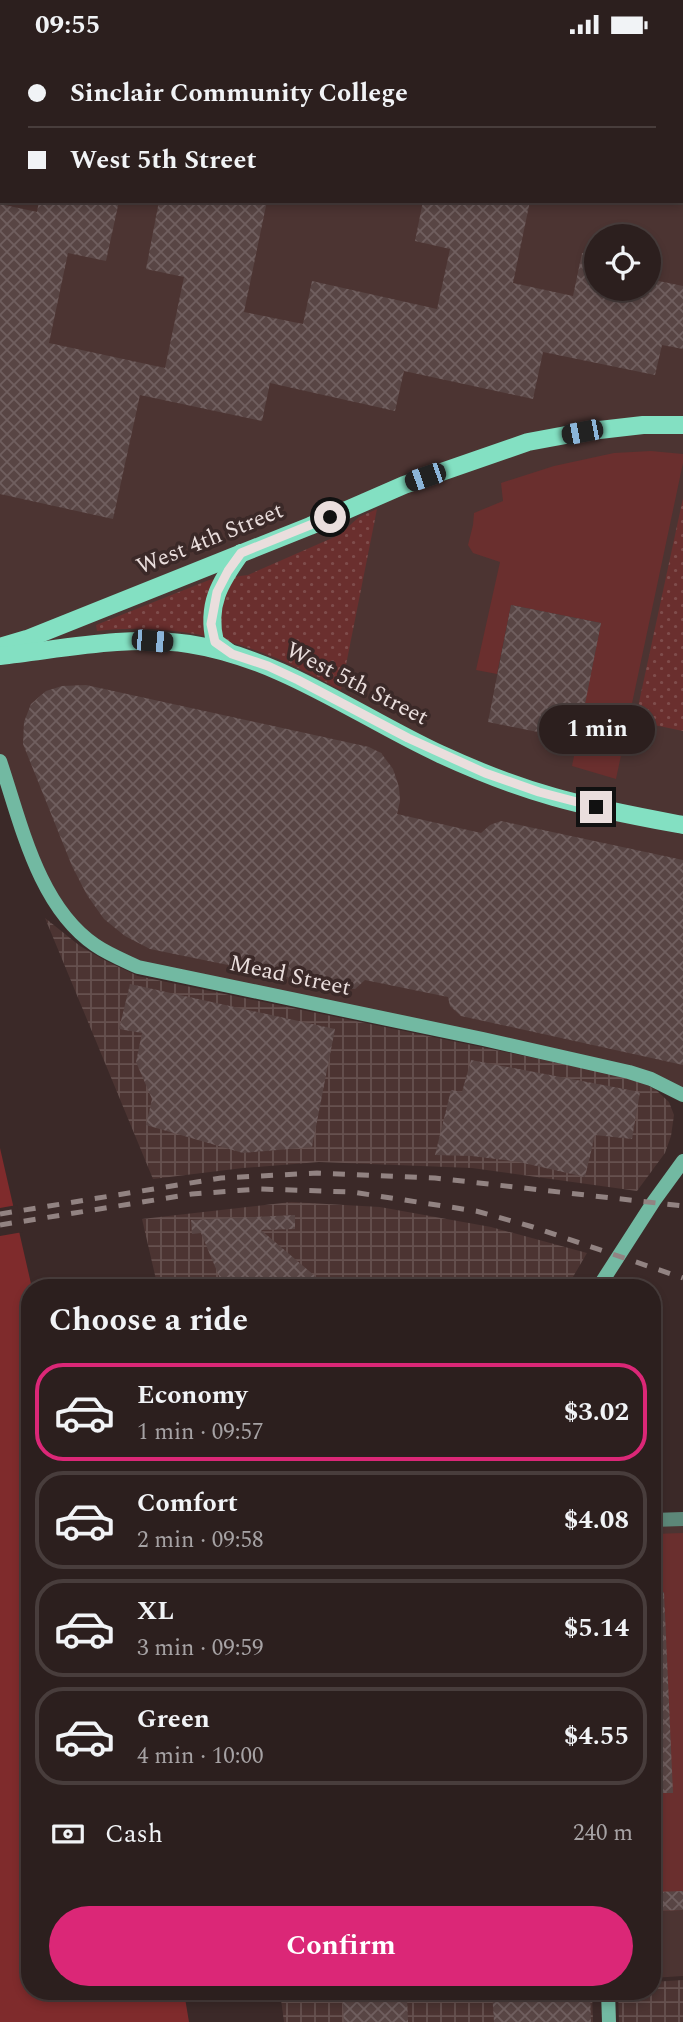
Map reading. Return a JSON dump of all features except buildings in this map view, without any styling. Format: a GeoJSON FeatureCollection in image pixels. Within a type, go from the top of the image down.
{"type":"FeatureCollection","features":[{"type":"Feature","properties":{"kind":"main road","name":"West 4th Street"},"geometry":{"type":"LineString","coordinates":[[0,647],[27,639],[310,526],[404,485],[528,442],[643,425],[683,425]]}},
{"type":"Feature","properties":{"kind":"main road"},"geometry":{"type":"LineString","coordinates":[[232,654],[215,642],[211,624],[217,592],[241,553]]}},
{"type":"Feature","properties":{"kind":"main road","name":"West 5th Street"},"geometry":{"type":"LineString","coordinates":[[0,656],[108,642],[152,641],[190,644],[232,654],[298,680],[393,731],[485,773],[554,797],[683,825]]}},
{"type":"Feature","properties":{"kind":"street","name":"Mead Street"},"geometry":{"type":"LineString","coordinates":[[0,761],[47,891],[76,930],[112,956],[138,967],[629,1072],[683,1095]]}},
{"type":"Feature","properties":{"kind":"street"},"geometry":{"type":"LineString","coordinates":[[604,1279],[683,1161]]}},
{"type":"Feature","properties":{"kind":"street"},"geometry":{"type":"LineString","coordinates":[[661,1520],[683,1519]]}},
{"type":"Feature","properties":{"kind":"street"},"geometry":{"type":"LineString","coordinates":[[608,2000],[609,2022]]}},
{"type":"Feature","properties":{"kind":"shaded area"},"geometry":{"type":"Polygon","coordinates":[[[0,203],[683,203],[683,1095],[651,1079],[138,967],[62,913],[0,761],[0,203]]]}},
{"type":"Feature","properties":{"kind":"shaded area"},"geometry":{"type":"Polygon","coordinates":[[[651,451],[683,454],[683,463],[616,779],[572,766],[601,623],[511,605],[497,674],[476,670],[500,562],[473,553],[468,545],[474,513],[503,501],[501,483],[554,466],[614,453],[651,451]]]}},
{"type":"Feature","properties":{"kind":"shaded area"},"geometry":{"type":"Polygon","coordinates":[[[683,498],[683,731],[635,721],[683,498]]]}},
{"type":"Feature","properties":{"kind":"shaded area"},"geometry":{"type":"Polygon","coordinates":[[[377,509],[341,690],[296,667],[226,641],[163,630],[97,631],[96,625],[209,580],[248,575],[339,535],[359,517],[377,509]]]}},
{"type":"Feature","properties":{"kind":"shaded area"},"geometry":{"type":"Polygon","coordinates":[[[45,918],[80,946],[138,976],[631,1078],[655,1089],[669,1102],[674,1115],[665,1153],[637,1191],[472,1168],[319,1162],[153,1179],[45,918]]]}},
{"type":"Feature","properties":{"kind":"shaded area"},"geometry":{"type":"Polygon","coordinates":[[[0,1148],[30,1279],[21,1279],[21,2000],[185,2000],[189,2022],[0,2022],[0,1148]]]}},
{"type":"Feature","properties":{"kind":"shaded area"},"geometry":{"type":"Polygon","coordinates":[[[291,1202],[380,1207],[491,1227],[587,1253],[572,1279],[156,1279],[142,1219],[291,1202]]]}},
{"type":"Feature","properties":{"kind":"shaded area"},"geometry":{"type":"Polygon","coordinates":[[[683,1519],[683,1976],[661,1977],[661,1520],[683,1519]]]}},
{"type":"Feature","properties":{"kind":"shaded area"},"geometry":{"type":"Polygon","coordinates":[[[683,1533],[683,1910],[661,1911],[661,1534],[683,1533]]]}},
{"type":"Feature","properties":{"kind":"shaded area"},"geometry":{"type":"Polygon","coordinates":[[[683,1980],[683,2022],[619,2022],[618,2000],[661,2000],[661,1981],[683,1980]]]}},
{"type":"Feature","properties":{"kind":"shaded area"},"geometry":{"type":"Polygon","coordinates":[[[281,2000],[592,2000],[593,2022],[284,2022],[281,2000]]]}},
{"type":"Feature","properties":{"kind":"pier"},"geometry":{"type":"Polygon","coordinates":[[[17,1205],[23,1232],[0,1236],[0,1208],[17,1205]]]}},
{"type":"Feature","properties":{"kind":"railway"},"geometry":{"type":"LineString","coordinates":[[0,1214],[221,1178],[317,1173],[435,1178],[683,1206]]}},
{"type":"Feature","properties":{"kind":"railway"},"geometry":{"type":"LineString","coordinates":[[0,1225],[192,1194],[259,1189],[352,1192],[476,1211],[533,1227],[683,1278]]}},
{"type":"Feature","properties":{"kind":"route"},"geometry":{"type":"LineString","coordinates":[[330,517],[241,553],[217,592],[211,624],[215,642],[232,654],[246,657],[298,680],[441,754],[512,783],[596,807]]}}]}
